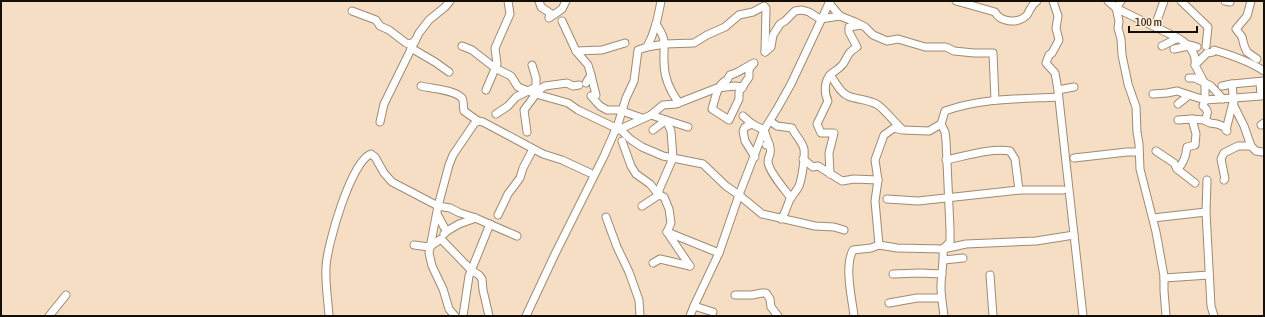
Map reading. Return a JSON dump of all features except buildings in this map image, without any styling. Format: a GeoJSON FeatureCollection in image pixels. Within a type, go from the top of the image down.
{"type":"FeatureCollection","features":[{"type":"Feature","properties":{"kind":"street"},"geometry":{"type":"LineString","coordinates":[[380,122],[384,104],[419,33],[429,20],[450,1]]}},
{"type":"Feature","properties":{"kind":"street"},"geometry":{"type":"LineString","coordinates":[[486,90],[497,64],[495,48],[510,14],[508,1]]}},
{"type":"Feature","properties":{"kind":"street"},"geometry":{"type":"LineString","coordinates":[[539,1],[541,7],[550,13],[549,18],[562,9],[566,1]]}},
{"type":"Feature","properties":{"kind":"street"},"geometry":{"type":"LineString","coordinates":[[647,47],[653,35],[661,1]]}},
{"type":"Feature","properties":{"kind":"street"},"geometry":{"type":"LineString","coordinates":[[956,1],[995,12],[997,16],[1006,22],[1017,20],[1026,16],[1031,7],[1037,1]]}},
{"type":"Feature","properties":{"kind":"street"},"geometry":{"type":"LineString","coordinates":[[1053,1],[1058,16],[1056,28],[1058,40],[1046,62],[1055,73],[1058,94],[1082,316]]}},
{"type":"Feature","properties":{"kind":"street"},"geometry":{"type":"LineString","coordinates":[[1108,1],[1116,8],[1155,26],[1178,38],[1189,46],[1196,60],[1195,65],[1205,84],[1205,100],[1203,106],[1207,109],[1208,113],[1205,120]]}},
{"type":"Feature","properties":{"kind":"street"},"geometry":{"type":"LineString","coordinates":[[1121,1],[1116,8],[1119,21],[1118,28],[1128,84],[1136,107],[1142,180],[1153,218],[1164,278],[1166,316]]}},
{"type":"Feature","properties":{"kind":"street"},"geometry":{"type":"LineString","coordinates":[[1155,26],[1164,1]]}},
{"type":"Feature","properties":{"kind":"street"},"geometry":{"type":"LineString","coordinates":[[1181,1],[1208,27],[1206,46]]}},
{"type":"Feature","properties":{"kind":"street"},"geometry":{"type":"LineString","coordinates":[[1225,1],[1230,1]]}},
{"type":"Feature","properties":{"kind":"street"},"geometry":{"type":"LineString","coordinates":[[1247,52],[1242,37],[1236,29],[1247,16],[1251,1]]}},
{"type":"Feature","properties":{"kind":"street"},"geometry":{"type":"LineString","coordinates":[[690,316],[719,253],[764,130],[791,84],[829,2],[840,16],[861,25],[873,35],[887,41],[898,39],[925,47],[946,47],[954,51],[993,53],[995,100]]}},
{"type":"Feature","properties":{"kind":"street"},"geometry":{"type":"LineString","coordinates":[[526,316],[617,128],[634,78],[638,50],[665,44],[695,43],[725,26],[739,15],[752,13],[764,6],[766,8],[764,51],[766,52],[771,47],[778,26],[795,11],[805,11],[820,20],[840,16]]}},
{"type":"Feature","properties":{"kind":"street"},"geometry":{"type":"LineString","coordinates":[[352,12],[376,20],[380,25],[406,43],[413,45],[449,72]]}},
{"type":"Feature","properties":{"kind":"street"},"geometry":{"type":"LineString","coordinates":[[562,22],[576,51],[588,65],[596,95],[592,95],[593,99],[607,110],[619,110],[642,118]]}},
{"type":"Feature","properties":{"kind":"street"},"geometry":{"type":"LineString","coordinates":[[656,24],[663,34],[665,44],[664,63],[670,91],[679,103]]}},
{"type":"Feature","properties":{"kind":"street"},"geometry":{"type":"LineString","coordinates":[[830,174],[829,153],[834,134],[821,133],[817,124],[828,101],[824,94],[827,80],[830,75],[842,65],[849,52],[857,47],[849,32],[849,27],[861,25]]}},
{"type":"Feature","properties":{"kind":"street"},"geometry":{"type":"LineString","coordinates":[[1162,46],[1178,38]]}},
{"type":"Feature","properties":{"kind":"street"},"geometry":{"type":"LineString","coordinates":[[1236,41],[1257,59]]}},
{"type":"Feature","properties":{"kind":"street"},"geometry":{"type":"LineString","coordinates":[[576,51],[602,50],[625,43]]}},
{"type":"Feature","properties":{"kind":"street"},"geometry":{"type":"LineString","coordinates":[[1174,49],[1190,45],[1197,46]]}},
{"type":"Feature","properties":{"kind":"street"},"geometry":{"type":"LineString","coordinates":[[462,46],[472,50],[495,68],[511,76],[518,87],[568,103],[578,110],[617,128],[642,147],[663,156],[703,164],[726,186],[760,213],[815,226],[834,227],[844,230]]}},
{"type":"Feature","properties":{"kind":"street"},"geometry":{"type":"LineString","coordinates":[[1195,65],[1214,50],[1240,58],[1264,71]]}},
{"type":"Feature","properties":{"kind":"street"},"geometry":{"type":"LineString","coordinates":[[754,63],[749,69],[749,77],[743,87],[739,92],[739,99],[729,120],[712,109],[723,81],[727,80],[730,75],[736,74],[744,67],[754,63]]}},
{"type":"Feature","properties":{"kind":"street"},"geometry":{"type":"LineString","coordinates":[[496,114],[508,106],[516,97],[536,87],[536,78],[532,65]]}},
{"type":"Feature","properties":{"kind":"street"},"geometry":{"type":"LineString","coordinates":[[527,132],[524,110],[539,90],[545,86],[567,83],[573,86],[582,84],[591,75]]}},
{"type":"Feature","properties":{"kind":"street"},"geometry":{"type":"LineString","coordinates":[[830,75],[839,89],[847,96],[876,104],[886,112],[902,130]]}},
{"type":"Feature","properties":{"kind":"street"},"geometry":{"type":"LineString","coordinates":[[1189,78],[1195,78],[1212,86],[1223,99]]}},
{"type":"Feature","properties":{"kind":"street"},"geometry":{"type":"LineString","coordinates":[[1153,94],[1177,91],[1205,100],[1263,96],[1262,82],[1222,86]]}},
{"type":"Feature","properties":{"kind":"street"},"geometry":{"type":"LineString","coordinates":[[1232,84],[1234,106],[1238,112],[1251,146],[1256,151],[1262,152]]}},
{"type":"Feature","properties":{"kind":"street"},"geometry":{"type":"LineString","coordinates":[[421,86],[430,89],[444,90],[462,98],[464,110],[478,122],[483,122],[543,154],[562,160],[590,174]]}},
{"type":"Feature","properties":{"kind":"street"},"geometry":{"type":"LineString","coordinates":[[617,128],[651,115],[663,104],[673,105],[720,87],[743,87]]}},
{"type":"Feature","properties":{"kind":"street"},"geometry":{"type":"LineString","coordinates":[[879,245],[875,201],[878,180],[876,160],[884,135],[894,128],[902,130],[929,131],[941,124],[945,111],[957,107],[995,100],[1058,94],[1074,87]]}},
{"type":"Feature","properties":{"kind":"street"},"geometry":{"type":"LineString","coordinates":[[1178,104],[1189,95]]}},
{"type":"Feature","properties":{"kind":"street"},"geometry":{"type":"LineString","coordinates":[[1178,120],[1205,120],[1225,127],[1226,131],[1234,98]]}},
{"type":"Feature","properties":{"kind":"street"},"geometry":{"type":"LineString","coordinates":[[651,115],[688,127]]}},
{"type":"Feature","properties":{"kind":"street"},"geometry":{"type":"LineString","coordinates":[[743,116],[752,124],[764,130],[772,151],[768,162],[772,174],[791,198]]}},
{"type":"Feature","properties":{"kind":"street"},"geometry":{"type":"LineString","coordinates":[[1177,169],[1182,165],[1187,147],[1194,145],[1196,134],[1192,119]]}},
{"type":"Feature","properties":{"kind":"street"},"geometry":{"type":"LineString","coordinates":[[653,130],[666,120]]}},
{"type":"Feature","properties":{"kind":"street"},"geometry":{"type":"LineString","coordinates":[[659,195],[659,190],[673,158],[671,130],[666,120]]}},
{"type":"Feature","properties":{"kind":"street"},"geometry":{"type":"LineString","coordinates":[[770,121],[777,126],[792,128],[804,149],[803,167],[799,186],[791,198],[786,212],[781,219]]}},
{"type":"Feature","properties":{"kind":"street"},"geometry":{"type":"LineString","coordinates":[[455,316],[449,309],[443,289],[432,266],[429,247],[449,165],[472,126],[478,122]]}},
{"type":"Feature","properties":{"kind":"street"},"geometry":{"type":"LineString","coordinates":[[752,124],[745,127],[743,131],[748,147],[755,157]]}},
{"type":"Feature","properties":{"kind":"street"},"geometry":{"type":"LineString","coordinates":[[941,124],[945,132],[950,242],[943,249]]}},
{"type":"Feature","properties":{"kind":"street"},"geometry":{"type":"LineString","coordinates":[[608,146],[630,138]]}},
{"type":"Feature","properties":{"kind":"street"},"geometry":{"type":"LineString","coordinates":[[622,142],[631,166],[636,174],[650,184],[659,195],[664,197],[669,209],[671,223],[668,232]]}},
{"type":"Feature","properties":{"kind":"street"},"geometry":{"type":"LineString","coordinates":[[758,148],[769,144]]}},
{"type":"Feature","properties":{"kind":"street"},"geometry":{"type":"LineString","coordinates":[[1224,180],[1226,179],[1222,159],[1224,153],[1238,146],[1251,146]]}},
{"type":"Feature","properties":{"kind":"street"},"geometry":{"type":"LineString","coordinates":[[498,215],[508,194],[520,178],[523,168],[533,149]]}},
{"type":"Feature","properties":{"kind":"street"},"geometry":{"type":"LineString","coordinates":[[946,160],[981,152],[1003,150],[1010,151],[1015,160],[1018,190]]}},
{"type":"Feature","properties":{"kind":"street"},"geometry":{"type":"LineString","coordinates":[[1156,151],[1174,163],[1177,169],[1195,183]]}},
{"type":"Feature","properties":{"kind":"street"},"geometry":{"type":"LineString","coordinates":[[1074,158],[1139,152]]}},
{"type":"Feature","properties":{"kind":"street"},"geometry":{"type":"LineString","coordinates":[[329,316],[326,265],[333,230],[350,183],[360,162],[370,154],[373,155],[384,173],[392,182],[438,206],[450,208],[517,236]]}},
{"type":"Feature","properties":{"kind":"street"},"geometry":{"type":"LineString","coordinates":[[803,159],[813,167],[818,166],[842,181],[854,179],[878,180]]}},
{"type":"Feature","properties":{"kind":"street"},"geometry":{"type":"LineString","coordinates":[[1207,180],[1206,212],[1209,275],[1211,306],[1214,316]]}},
{"type":"Feature","properties":{"kind":"street"},"geometry":{"type":"LineString","coordinates":[[887,199],[918,201],[1018,190],[1063,190]]}},
{"type":"Feature","properties":{"kind":"street"},"geometry":{"type":"LineString","coordinates":[[642,206],[659,195]]}},
{"type":"Feature","properties":{"kind":"street"},"geometry":{"type":"LineString","coordinates":[[1153,218],[1206,212]]}},
{"type":"Feature","properties":{"kind":"street"},"geometry":{"type":"LineString","coordinates":[[437,214],[447,231]]}},
{"type":"Feature","properties":{"kind":"street"},"geometry":{"type":"LineString","coordinates":[[606,217],[616,247],[629,272],[639,300],[640,316]]}},
{"type":"Feature","properties":{"kind":"street"},"geometry":{"type":"LineString","coordinates":[[414,245],[429,247],[440,239],[447,231],[476,218]]}},
{"type":"Feature","properties":{"kind":"street"},"geometry":{"type":"LineString","coordinates":[[463,316],[469,276],[490,224]]}},
{"type":"Feature","properties":{"kind":"street"},"geometry":{"type":"LineString","coordinates":[[668,232],[719,253]]}},
{"type":"Feature","properties":{"kind":"street"},"geometry":{"type":"LineString","coordinates":[[654,263],[660,259],[690,266],[668,232]]}},
{"type":"Feature","properties":{"kind":"street"},"geometry":{"type":"LineString","coordinates":[[854,316],[849,283],[850,255],[853,250],[871,248],[879,245],[897,248],[943,249],[966,244],[1036,241],[1074,235]]}},
{"type":"Feature","properties":{"kind":"street"},"geometry":{"type":"LineString","coordinates":[[440,239],[471,270],[482,278],[488,316]]}},
{"type":"Feature","properties":{"kind":"street"},"geometry":{"type":"LineString","coordinates":[[943,249],[944,260],[940,288],[944,316]]}},
{"type":"Feature","properties":{"kind":"street"},"geometry":{"type":"LineString","coordinates":[[944,260],[963,258]]}},
{"type":"Feature","properties":{"kind":"street"},"geometry":{"type":"LineString","coordinates":[[893,274],[942,274]]}},
{"type":"Feature","properties":{"kind":"street"},"geometry":{"type":"LineString","coordinates":[[990,275],[993,316]]}},
{"type":"Feature","properties":{"kind":"street"},"geometry":{"type":"LineString","coordinates":[[1164,278],[1209,275]]}},
{"type":"Feature","properties":{"kind":"street"},"geometry":{"type":"LineString","coordinates":[[735,295],[766,293],[770,299],[771,307],[778,316]]}},
{"type":"Feature","properties":{"kind":"street"},"geometry":{"type":"LineString","coordinates":[[50,315],[66,295]]}},
{"type":"Feature","properties":{"kind":"street"},"geometry":{"type":"LineString","coordinates":[[889,303],[917,298],[941,298]]}},
{"type":"Feature","properties":{"kind":"street"},"geometry":{"type":"LineString","coordinates":[[694,306],[713,312]]}}]}
